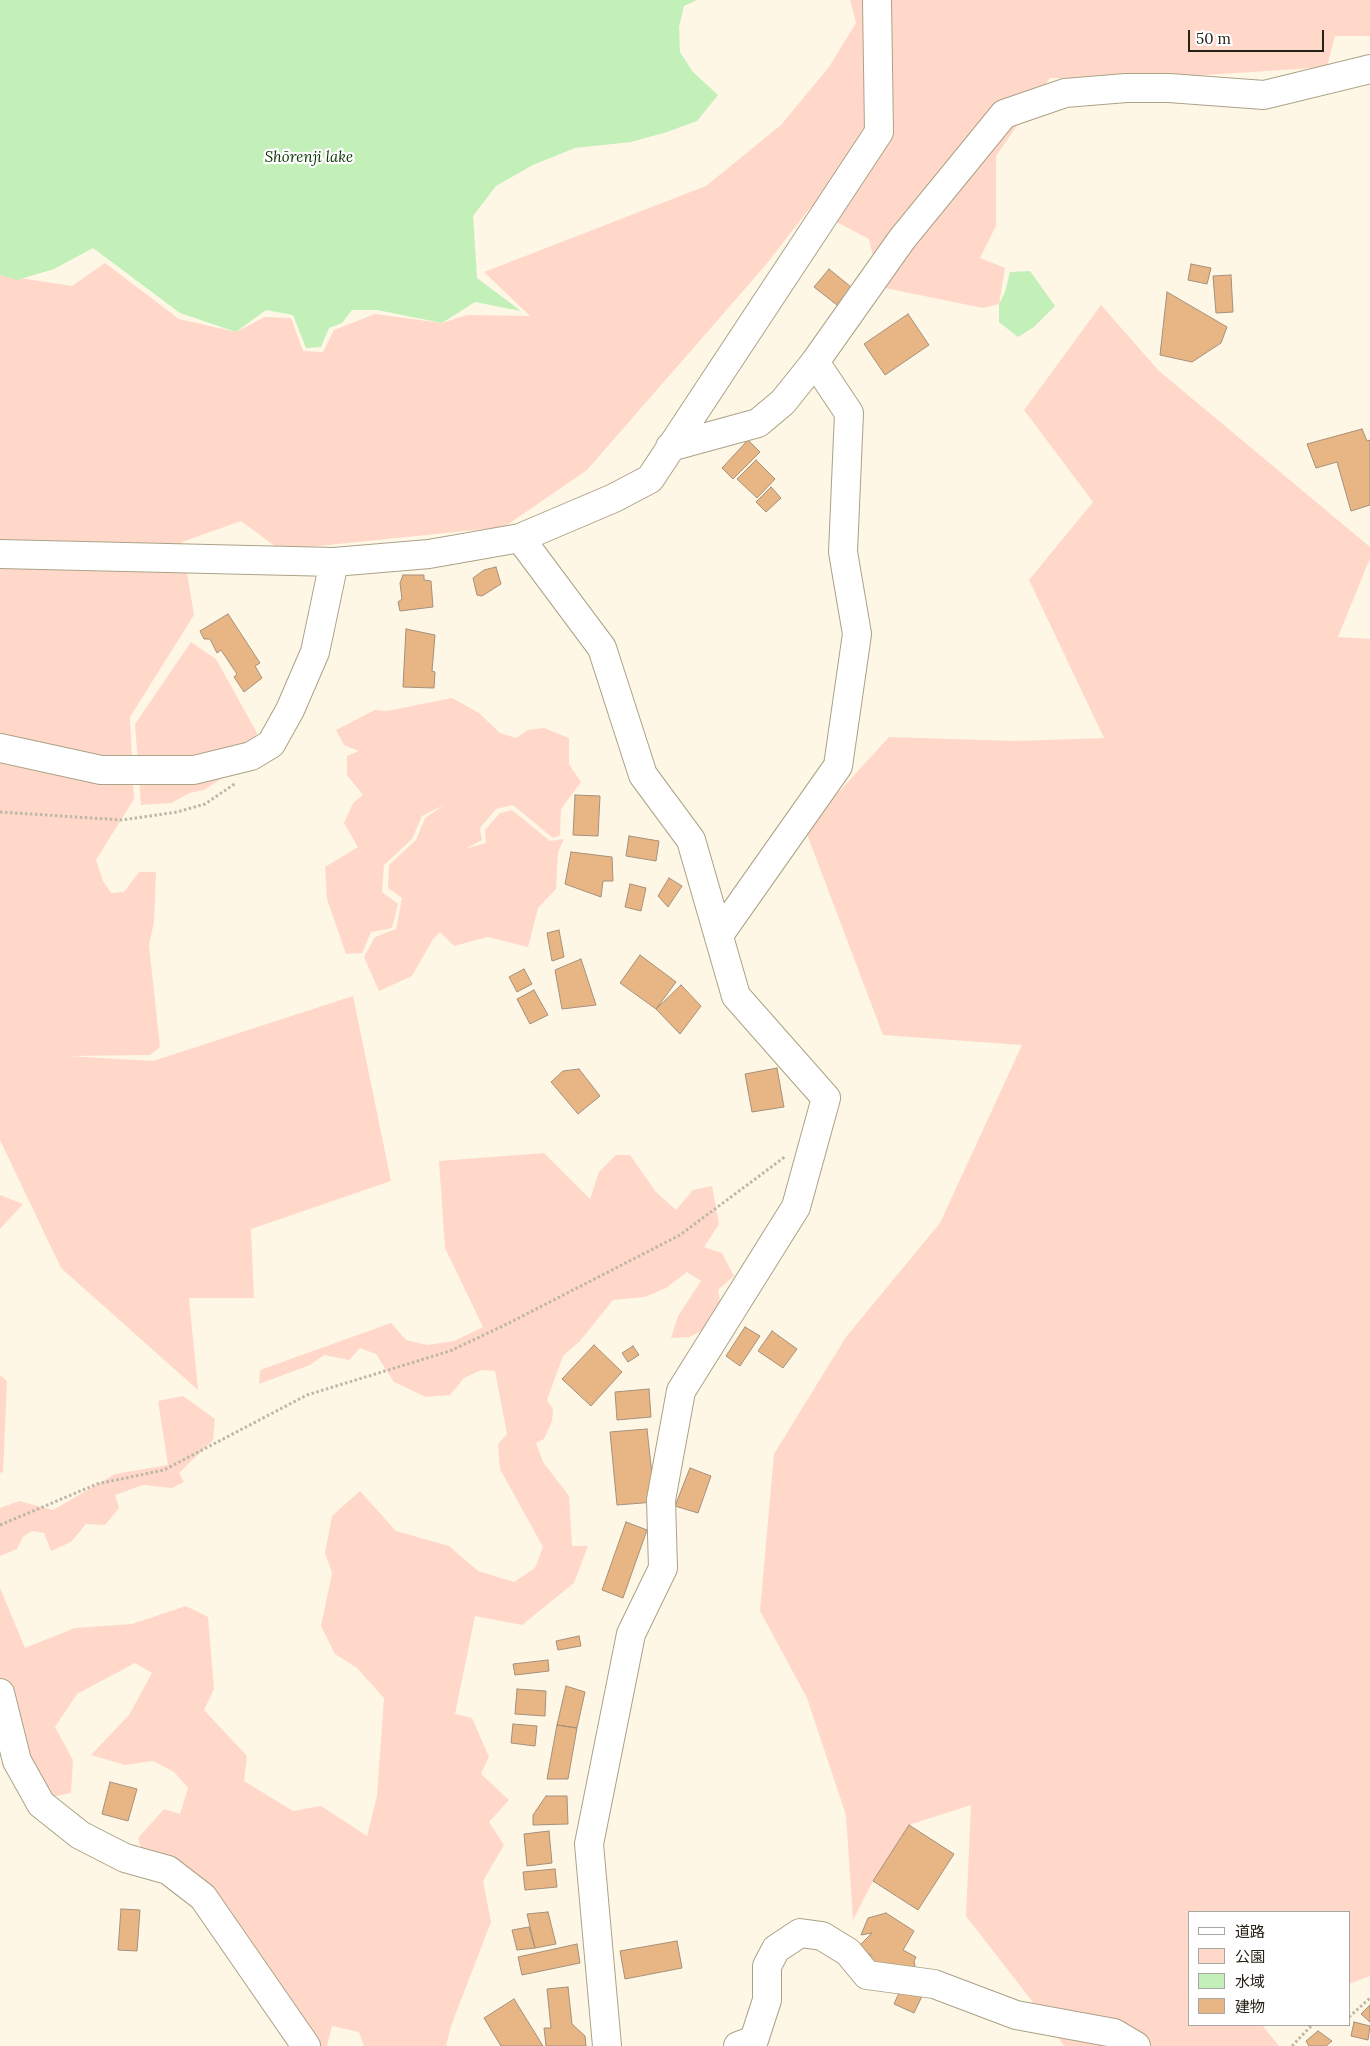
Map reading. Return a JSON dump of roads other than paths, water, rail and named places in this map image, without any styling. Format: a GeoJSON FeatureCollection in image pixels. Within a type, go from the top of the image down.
{"type":"FeatureCollection","features":[{"type":"Feature","properties":{"kind":"street"},"geometry":{"type":"LineString","coordinates":[[0,554],[334,562],[429,554],[520,538],[614,498],[650,479],[879,132],[877,0]]}},
{"type":"Feature","properties":{"kind":"street"},"geometry":{"type":"LineString","coordinates":[[670,447],[758,423],[783,402],[815,362],[902,239],[1004,114],[1065,93],[1126,88],[1169,88],[1264,95],[1370,69]]}},
{"type":"Feature","properties":{"kind":"street"},"geometry":{"type":"LineString","coordinates":[[719,936],[838,766],[857,634],[843,552],[848,413],[815,362]]}},
{"type":"Feature","properties":{"kind":"street"},"geometry":{"type":"LineString","coordinates":[[520,538],[602,648],[643,774],[692,840],[736,996],[826,1098],[796,1207],[681,1391],[661,1500],[663,1568],[632,1634],[589,1844],[608,2046]]}},
{"type":"Feature","properties":{"kind":"street"},"geometry":{"type":"LineString","coordinates":[[0,748],[101,770],[194,770],[250,756],[271,744],[290,710],[312,661],[334,562]]}},
{"type":"Feature","properties":{"kind":"street"},"geometry":{"type":"LineString","coordinates":[[0,1693],[17,1761],[42,1804],[80,1835],[125,1858],[168,1870],[203,1897],[306,2046]]}},
{"type":"Feature","properties":{"kind":"street"},"geometry":{"type":"LineString","coordinates":[[738,2046],[754,2040],[767,2000],[768,1966],[776,1949],[800,1933],[822,1936],[848,1952],[867,1975],[934,1984],[1016,2015],[1114,2033],[1136,2046]]}},
{"type":"Feature","properties":{"kind":"water","name":"Shōrenji lake"},"geometry":{"type":"Polygon","coordinates":[[[0,0],[697,0],[684,6],[679,27],[680,52],[693,72],[718,95],[697,121],[631,142],[575,148],[533,165],[496,186],[473,216],[477,278],[521,311],[475,302],[442,323],[377,310],[352,310],[342,323],[329,328],[321,347],[306,348],[293,315],[266,310],[236,332],[180,313],[93,248],[54,269],[17,280],[0,275],[0,0]]]}},
{"type":"Feature","properties":{"kind":"water"},"geometry":{"type":"Polygon","coordinates":[[[1030,271],[1055,306],[1034,327],[1018,337],[999,322],[999,304],[1005,292],[1010,272],[1030,271]]]}}]}
